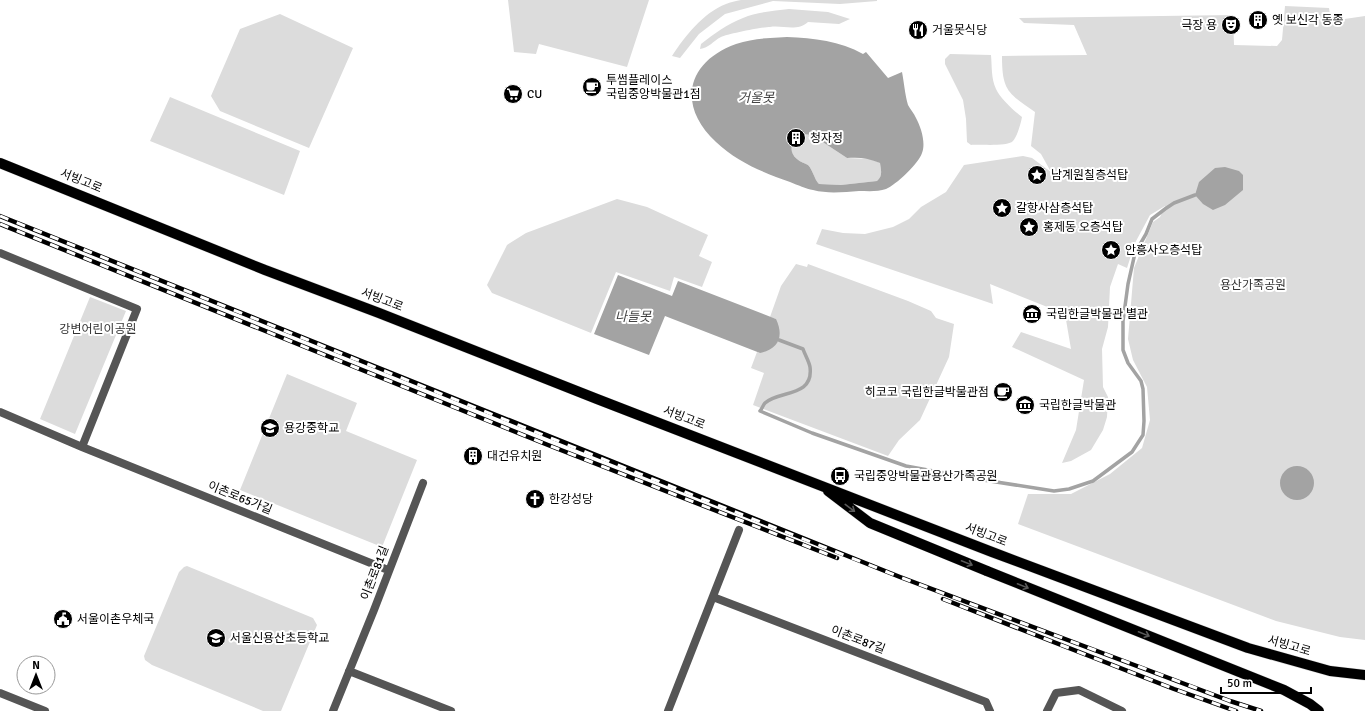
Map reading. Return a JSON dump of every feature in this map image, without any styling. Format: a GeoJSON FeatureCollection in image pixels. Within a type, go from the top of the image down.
{"type":"FeatureCollection","features":[{"type":"Feature","properties":{"kind":"main road","name":"서빙고로"},"geometry":{"type":"LineString","coordinates":[[0,163],[265,270],[992,552],[1248,648],[1330,671],[1365,675]]}},
{"type":"Feature","properties":{"kind":"main road"},"geometry":{"type":"LineString","coordinates":[[819,484],[870,523],[1284,690],[1310,704],[1319,711]]}},
{"type":"Feature","properties":{"kind":"street"},"geometry":{"type":"LineString","coordinates":[[0,254],[136,308],[82,447]]}},
{"type":"Feature","properties":{"kind":"street","name":"이촌로65가길"},"geometry":{"type":"LineString","coordinates":[[0,412],[82,447],[388,570]]}},
{"type":"Feature","properties":{"kind":"street","name":"이촌로81길"},"geometry":{"type":"LineString","coordinates":[[333,711],[423,483]]}},
{"type":"Feature","properties":{"kind":"street"},"geometry":{"type":"LineString","coordinates":[[668,711],[739,530]]}},
{"type":"Feature","properties":{"kind":"street","name":"이촌로87길"},"geometry":{"type":"LineString","coordinates":[[713,597],[986,702],[990,711]]}},
{"type":"Feature","properties":{"kind":"street"},"geometry":{"type":"LineString","coordinates":[[349,671],[451,711]]}},
{"type":"Feature","properties":{"kind":"street"},"geometry":{"type":"LineString","coordinates":[[1047,711],[1056,693],[1079,690],[1122,711]]}},
{"type":"Feature","properties":{"kind":"street"},"geometry":{"type":"LineString","coordinates":[[0,693],[45,711]]}},
{"type":"Feature","properties":{"kind":"green space"},"geometry":{"type":"Polygon","coordinates":[[[508,0],[649,0],[627,67],[539,44],[536,54],[514,52],[508,0]]]}},
{"type":"Feature","properties":{"kind":"green space"},"geometry":{"type":"Polygon","coordinates":[[[741,0],[877,1],[840,4],[773,1],[725,14],[699,34],[680,58],[672,56],[689,33],[702,19],[718,8],[741,0]]]}},
{"type":"Feature","properties":{"kind":"green space","name":"용산가족공원"},"geometry":{"type":"Polygon","coordinates":[[[1285,6],[1329,8],[1331,21],[1365,16],[1365,640],[1340,637],[1276,621],[1018,524],[1028,494],[1071,494],[1110,474],[1142,448],[1150,420],[1147,387],[1133,360],[1128,339],[1134,268],[1153,222],[1160,217],[1165,206],[1150,215],[1135,243],[1127,268],[1118,264],[1110,287],[1108,327],[1102,349],[1103,387],[1108,397],[1107,417],[1103,430],[1091,450],[1071,461],[1062,463],[1076,430],[1084,380],[1012,347],[1021,332],[1071,349],[1065,314],[990,284],[993,304],[816,244],[822,229],[843,233],[865,234],[893,227],[909,219],[921,207],[946,192],[964,165],[1023,156],[1032,158],[1051,172],[1041,154],[1031,146],[1035,112],[1018,100],[1008,90],[1003,77],[1002,56],[1087,55],[1074,25],[1024,23],[1019,18],[1233,15],[1234,45],[1277,46],[1282,40],[1285,6]]]}},
{"type":"Feature","properties":{"kind":"green space"},"geometry":{"type":"Polygon","coordinates":[[[789,9],[828,12],[850,19],[839,24],[808,22],[799,27],[760,28],[730,34],[721,37],[708,46],[700,49],[701,44],[737,20],[760,13],[789,9]]]}},
{"type":"Feature","properties":{"kind":"green space"},"geometry":{"type":"Polygon","coordinates":[[[280,14],[353,48],[309,148],[220,111],[211,96],[240,29],[280,14]]]}},
{"type":"Feature","properties":{"kind":"green space"},"geometry":{"type":"Polygon","coordinates":[[[950,54],[991,55],[992,77],[998,93],[1011,108],[1022,117],[1020,126],[1013,141],[1005,144],[993,145],[971,145],[967,142],[963,100],[945,64],[945,59],[950,54]]]}},
{"type":"Feature","properties":{"kind":"green space"},"geometry":{"type":"Polygon","coordinates":[[[170,97],[300,151],[284,195],[150,141],[170,97]]]}},
{"type":"Feature","properties":{"kind":"green space"},"geometry":{"type":"Polygon","coordinates":[[[802,134],[812,135],[847,158],[871,159],[880,163],[880,177],[877,181],[841,185],[819,184],[808,165],[798,160],[792,152],[793,142],[802,134]]]}},
{"type":"Feature","properties":{"kind":"green space"},"geometry":{"type":"Polygon","coordinates":[[[617,199],[647,207],[708,235],[699,256],[712,262],[702,287],[674,277],[670,291],[616,272],[591,333],[492,293],[487,285],[507,245],[526,233],[617,199]]]}},
{"type":"Feature","properties":{"kind":"green space"},"geometry":{"type":"Polygon","coordinates":[[[796,264],[807,267],[808,264],[908,301],[931,311],[936,318],[954,324],[949,357],[920,420],[899,440],[888,456],[753,405],[764,373],[751,368],[757,352],[760,353],[776,319],[770,317],[781,286],[796,264]]]}},
{"type":"Feature","properties":{"kind":"green space","name":"강변어린이공원"},"geometry":{"type":"Polygon","coordinates":[[[90,297],[126,311],[75,434],[40,419],[90,297]]]}},
{"type":"Feature","properties":{"kind":"green space"},"geometry":{"type":"Polygon","coordinates":[[[287,374],[357,403],[346,431],[417,460],[382,547],[240,490],[287,374]]]}},
{"type":"Feature","properties":{"kind":"green space"},"geometry":{"type":"Polygon","coordinates":[[[187,566],[313,618],[317,625],[281,711],[263,711],[152,665],[145,660],[144,656],[179,572],[187,566]]]}},
{"type":"Feature","properties":{"kind":"water","name":"거울못"},"geometry":{"type":"Polygon","coordinates":[[[787,37],[826,41],[845,46],[863,54],[866,52],[888,78],[902,72],[908,105],[920,126],[923,149],[917,162],[907,173],[890,187],[876,191],[842,192],[808,189],[770,175],[742,161],[724,149],[704,128],[696,114],[692,100],[693,86],[697,73],[706,62],[719,52],[742,42],[755,39],[787,37]],[[802,134],[799,136],[793,142],[792,152],[797,159],[810,167],[819,184],[841,185],[877,181],[879,179],[881,173],[880,163],[864,158],[847,158],[812,135],[802,134]]]}},
{"type":"Feature","properties":{"kind":"water"},"geometry":{"type":"Polygon","coordinates":[[[1225,167],[1239,171],[1243,175],[1243,190],[1225,205],[1213,210],[1203,204],[1195,195],[1199,182],[1215,168],[1225,167]]]}},
{"type":"Feature","properties":{"kind":"water","name":"나들못"},"geometry":{"type":"Polygon","coordinates":[[[618,275],[672,296],[678,281],[776,319],[780,331],[778,341],[772,348],[760,353],[665,316],[649,355],[594,334],[618,275]]]}},
{"type":"Feature","properties":{"kind":"water"},"geometry":{"type":"Polygon","coordinates":[[[1294,466],[1300,466],[1304,467],[1311,473],[1314,483],[1313,490],[1307,497],[1300,500],[1294,500],[1290,499],[1283,493],[1280,486],[1280,480],[1281,476],[1287,469],[1294,466]]]}},
{"type":"Feature","properties":{"kind":"waterway"},"geometry":{"type":"LineString","coordinates":[[779,340],[803,349],[810,367],[810,377],[801,389],[771,399],[765,403],[760,411],[812,433],[906,466],[1054,491],[1069,489],[1093,481],[1132,452],[1143,435],[1143,389],[1141,381],[1128,363],[1123,350],[1123,321],[1128,284],[1135,253],[1146,234],[1152,219],[1174,203],[1195,195]]}},
{"type":"Feature","properties":{"kind":"railway"},"geometry":{"type":"LineString","coordinates":[[0,216],[787,533],[1230,701],[1261,711]]}},
{"type":"Feature","properties":{"kind":"railway"},"geometry":{"type":"LineString","coordinates":[[0,224],[548,445],[837,558]]}},
{"type":"Feature","properties":{"kind":"railway"},"geometry":{"type":"LineString","coordinates":[[943,599],[1174,689],[1236,711]]}},
{"type":"Feature","properties":{"kind":"place","name":"옛 보신각 동종"},"geometry":{"type":"Point","coordinates":[1258,20]}},
{"type":"Feature","properties":{"kind":"place","name":"극장 용"},"geometry":{"type":"Point","coordinates":[1231,25]}},
{"type":"Feature","properties":{"kind":"place","name":"거울못식당"},"geometry":{"type":"Point","coordinates":[918,30]}},
{"type":"Feature","properties":{"kind":"place","name":"투썸플레이스 국립중앙박물관1점"},"geometry":{"type":"Point","coordinates":[592,87]}},
{"type":"Feature","properties":{"kind":"place","name":"CU"},"geometry":{"type":"Point","coordinates":[513,94]}},
{"type":"Feature","properties":{"kind":"place","name":"청자정"},"geometry":{"type":"Point","coordinates":[796,138]}},
{"type":"Feature","properties":{"kind":"place","name":"남계원칠층석탑"},"geometry":{"type":"Point","coordinates":[1037,175]}},
{"type":"Feature","properties":{"kind":"place","name":"갈항사삼층석탑"},"geometry":{"type":"Point","coordinates":[1002,208]}},
{"type":"Feature","properties":{"kind":"place","name":"홍제동 오층석탑"},"geometry":{"type":"Point","coordinates":[1029,227]}},
{"type":"Feature","properties":{"kind":"place","name":"안흥사오층석탑"},"geometry":{"type":"Point","coordinates":[1111,250]}},
{"type":"Feature","properties":{"kind":"place","name":"국립한글박물관 별관"},"geometry":{"type":"Point","coordinates":[1032,314]}},
{"type":"Feature","properties":{"kind":"place","name":"히코코 국립한글박물관점"},"geometry":{"type":"Point","coordinates":[1003,392]}},
{"type":"Feature","properties":{"kind":"place","name":"국립한글박물관"},"geometry":{"type":"Point","coordinates":[1025,405]}},
{"type":"Feature","properties":{"kind":"place","name":"용강중학교"},"geometry":{"type":"Point","coordinates":[270,428]}},
{"type":"Feature","properties":{"kind":"place","name":"대건유치원"},"geometry":{"type":"Point","coordinates":[473,456]}},
{"type":"Feature","properties":{"kind":"place","name":"국립중앙박물관용산가족공원"},"geometry":{"type":"Point","coordinates":[840,476]}},
{"type":"Feature","properties":{"kind":"place","name":"한강성당"},"geometry":{"type":"Point","coordinates":[535,499]}},
{"type":"Feature","properties":{"kind":"place","name":"서울이촌우체국"},"geometry":{"type":"Point","coordinates":[63,619]}},
{"type":"Feature","properties":{"kind":"place","name":"서울신용산초등학교"},"geometry":{"type":"Point","coordinates":[216,638]}}]}
